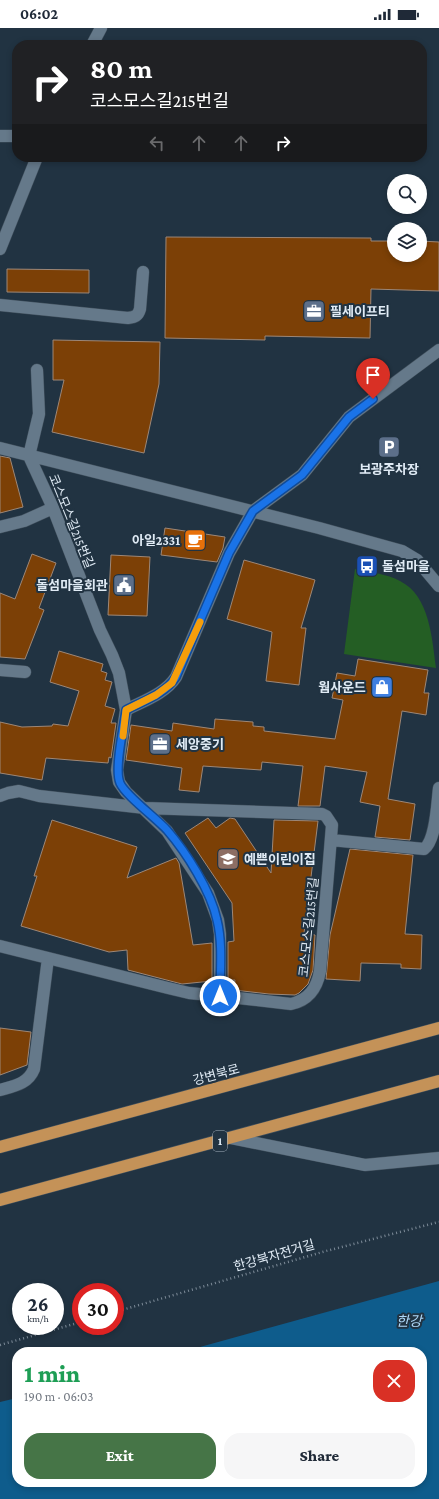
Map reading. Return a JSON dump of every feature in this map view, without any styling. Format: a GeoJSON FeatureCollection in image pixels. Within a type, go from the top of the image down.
{"type":"FeatureCollection","features":[{"type":"Feature","properties":{"kind":"highway","name":"강변북로"},"geometry":{"type":"LineString","coordinates":[[0,1147],[439,1028]]}},
{"type":"Feature","properties":{"kind":"highway","name":"1"},"geometry":{"type":"LineString","coordinates":[[0,1200],[439,1081]]}},
{"type":"Feature","properties":{"kind":"street"},"geometry":{"type":"LineString","coordinates":[[95,40],[101,28]]}},
{"type":"Feature","properties":{"kind":"street"},"geometry":{"type":"LineString","coordinates":[[0,136],[12,136]]}},
{"type":"Feature","properties":{"kind":"street"},"geometry":{"type":"LineString","coordinates":[[0,249],[35,162]]}},
{"type":"Feature","properties":{"kind":"street"},"geometry":{"type":"LineString","coordinates":[[0,305],[113,317],[134,317],[139,314],[140,310],[143,272]]}},
{"type":"Feature","properties":{"kind":"street"},"geometry":{"type":"LineString","coordinates":[[126,710],[163,690],[172,683],[176,677],[229,553],[253,511],[302,475],[349,417],[439,350]]}},
{"type":"Feature","properties":{"kind":"street"},"geometry":{"type":"LineString","coordinates":[[29,456],[39,414],[37,370]]}},
{"type":"Feature","properties":{"kind":"street","name":"코스모스길215번길"},"geometry":{"type":"LineString","coordinates":[[0,448],[253,511],[402,552],[417,560],[439,586]]}},
{"type":"Feature","properties":{"kind":"street","name":"코스모스길215번길"},"geometry":{"type":"LineString","coordinates":[[29,456],[53,508],[100,630],[119,673],[126,710],[117,770],[120,782],[126,792],[167,831],[208,893],[218,920],[220,934],[220,996]]}},
{"type":"Feature","properties":{"kind":"street"},"geometry":{"type":"LineString","coordinates":[[0,527],[24,521],[53,508]]}},
{"type":"Feature","properties":{"kind":"street"},"geometry":{"type":"LineString","coordinates":[[0,670],[25,672]]}},
{"type":"Feature","properties":{"kind":"street"},"geometry":{"type":"LineString","coordinates":[[331,840],[424,849],[429,846],[432,838],[439,788]]}},
{"type":"Feature","properties":{"kind":"street","name":"코스모스길215번길"},"geometry":{"type":"LineString","coordinates":[[0,796],[8,792],[19,791],[39,796],[144,808],[322,814],[326,816],[332,825],[320,971],[318,981],[313,990],[301,1002],[291,1004],[182,992],[0,946]]}},
{"type":"Feature","properties":{"kind":"street"},"geometry":{"type":"LineString","coordinates":[[0,1090],[25,1082],[31,1076],[34,1069],[48,958]]}},
{"type":"Feature","properties":{"kind":"street"},"geometry":{"type":"LineString","coordinates":[[231,1138],[365,1166],[439,1158]]}},
{"type":"Feature","properties":{"kind":"path","name":"한강북자전거길"},"geometry":{"type":"LineString","coordinates":[[124,1309],[326,1251],[439,1222]]}},
{"type":"Feature","properties":{"kind":"path"},"geometry":{"type":"LineString","coordinates":[[0,1345],[72,1325]]}},
{"type":"Feature","properties":{"kind":"green space"},"geometry":{"type":"Polygon","coordinates":[[[355,569],[390,577],[400,581],[410,588],[418,597],[424,607],[428,619],[436,668],[344,654],[355,569]]]}},
{"type":"Feature","properties":{"kind":"water","name":"한강"},"geometry":{"type":"Polygon","coordinates":[[[439,1281],[439,1499],[0,1499],[0,1402],[12,1399],[12,1487],[427,1487],[427,1347],[200,1347],[439,1281]]]}},
{"type":"Feature","properties":{"kind":"building"},"geometry":{"type":"Polygon","coordinates":[[[166,237],[371,238],[371,241],[387,241],[387,262],[427,262],[427,241],[439,242],[439,291],[371,289],[370,338],[265,336],[265,340],[165,338],[166,237]]]}},
{"type":"Feature","properties":{"kind":"building"},"geometry":{"type":"Polygon","coordinates":[[[7,269],[89,270],[89,293],[7,292],[7,269]]]}},
{"type":"Feature","properties":{"kind":"building"},"geometry":{"type":"Polygon","coordinates":[[[53,340],[160,342],[159,384],[144,453],[52,432],[64,380],[53,380],[53,340]]]}},
{"type":"Feature","properties":{"kind":"building"},"geometry":{"type":"Polygon","coordinates":[[[0,456],[10,458],[23,507],[0,513],[0,456]]]}},
{"type":"Feature","properties":{"kind":"building"},"geometry":{"type":"Polygon","coordinates":[[[165,528],[225,537],[223,548],[217,562],[161,555],[165,528]]]}},
{"type":"Feature","properties":{"kind":"building"},"geometry":{"type":"Polygon","coordinates":[[[32,554],[56,563],[39,608],[44,610],[25,659],[0,657],[0,593],[15,599],[32,554]]]}},
{"type":"Feature","properties":{"kind":"building"},"geometry":{"type":"Polygon","coordinates":[[[111,555],[150,557],[147,616],[108,615],[111,555]]]}},
{"type":"Feature","properties":{"kind":"building"},"geometry":{"type":"Polygon","coordinates":[[[244,560],[315,580],[301,628],[306,628],[299,685],[266,681],[272,632],[227,619],[244,560]]]}},
{"type":"Feature","properties":{"kind":"building"},"geometry":{"type":"Polygon","coordinates":[[[59,651],[103,664],[101,671],[107,673],[105,680],[112,682],[105,706],[115,709],[111,723],[116,723],[111,758],[109,757],[108,763],[46,758],[42,780],[0,773],[0,722],[22,727],[52,726],[53,724],[68,726],[79,691],[50,682],[59,651]]]}},
{"type":"Feature","properties":{"kind":"building"},"geometry":{"type":"Polygon","coordinates":[[[358,659],[428,670],[424,693],[429,693],[426,715],[402,711],[388,799],[415,804],[410,840],[375,837],[380,806],[360,802],[367,772],[325,766],[320,806],[298,806],[303,766],[262,762],[261,770],[203,766],[199,792],[179,790],[182,768],[126,760],[131,725],[172,731],[173,723],[214,729],[215,719],[253,722],[253,726],[264,727],[264,731],[335,739],[343,700],[332,698],[337,673],[355,676],[358,659]]]}},
{"type":"Feature","properties":{"kind":"building"},"geometry":{"type":"Polygon","coordinates":[[[208,818],[216,828],[230,818],[235,819],[271,873],[274,820],[318,821],[304,933],[315,935],[313,970],[308,984],[299,993],[295,995],[269,994],[234,990],[235,980],[228,980],[228,942],[234,941],[232,903],[185,833],[208,818]]]}},
{"type":"Feature","properties":{"kind":"building"},"geometry":{"type":"Polygon","coordinates":[[[52,820],[137,847],[127,878],[176,858],[179,863],[193,945],[212,943],[212,981],[182,984],[128,970],[127,950],[109,952],[21,926],[37,876],[34,876],[52,820]]]}},
{"type":"Feature","properties":{"kind":"building"},"geometry":{"type":"Polygon","coordinates":[[[350,849],[413,855],[405,934],[422,935],[421,969],[401,968],[401,964],[361,963],[360,981],[326,979],[330,935],[350,849]]]}},
{"type":"Feature","properties":{"kind":"building"},"geometry":{"type":"Polygon","coordinates":[[[0,1028],[31,1032],[27,1065],[0,1075],[0,1028]]]}},
{"type":"Feature","properties":{"kind":"slow traffic"},"geometry":{"type":"LineString","coordinates":[[123,736],[126,710],[156,695],[172,683],[200,622]]}},
{"type":"Feature","properties":{"kind":"place","name":"필세이프티"},"geometry":{"type":"Point","coordinates":[314,311]}},
{"type":"Feature","properties":{"kind":"place","name":"보광주차장"},"geometry":{"type":"Point","coordinates":[389,447]}},
{"type":"Feature","properties":{"kind":"place","name":"아일2331"},"geometry":{"type":"Point","coordinates":[195,540]}},
{"type":"Feature","properties":{"kind":"place","name":"돌섬마을"},"geometry":{"type":"Point","coordinates":[367,566]}},
{"type":"Feature","properties":{"kind":"place","name":"돌섬마을회관"},"geometry":{"type":"Point","coordinates":[124,585]}},
{"type":"Feature","properties":{"kind":"place","name":"웜사운드"},"geometry":{"type":"Point","coordinates":[382,687]}},
{"type":"Feature","properties":{"kind":"place","name":"세앙중기"},"geometry":{"type":"Point","coordinates":[160,744]}},
{"type":"Feature","properties":{"kind":"place","name":"예쁜이린이집"},"geometry":{"type":"Point","coordinates":[228,859]}},
{"type":"Feature","properties":{"kind":"route"},"geometry":{"type":"LineString","coordinates":[[220,996],[220,934],[214,906],[208,893],[201,880],[167,831],[126,792],[120,782],[117,770],[126,710],[156,695],[172,683],[176,677],[229,553],[253,511],[302,475],[349,417],[373,399]]}}]}
